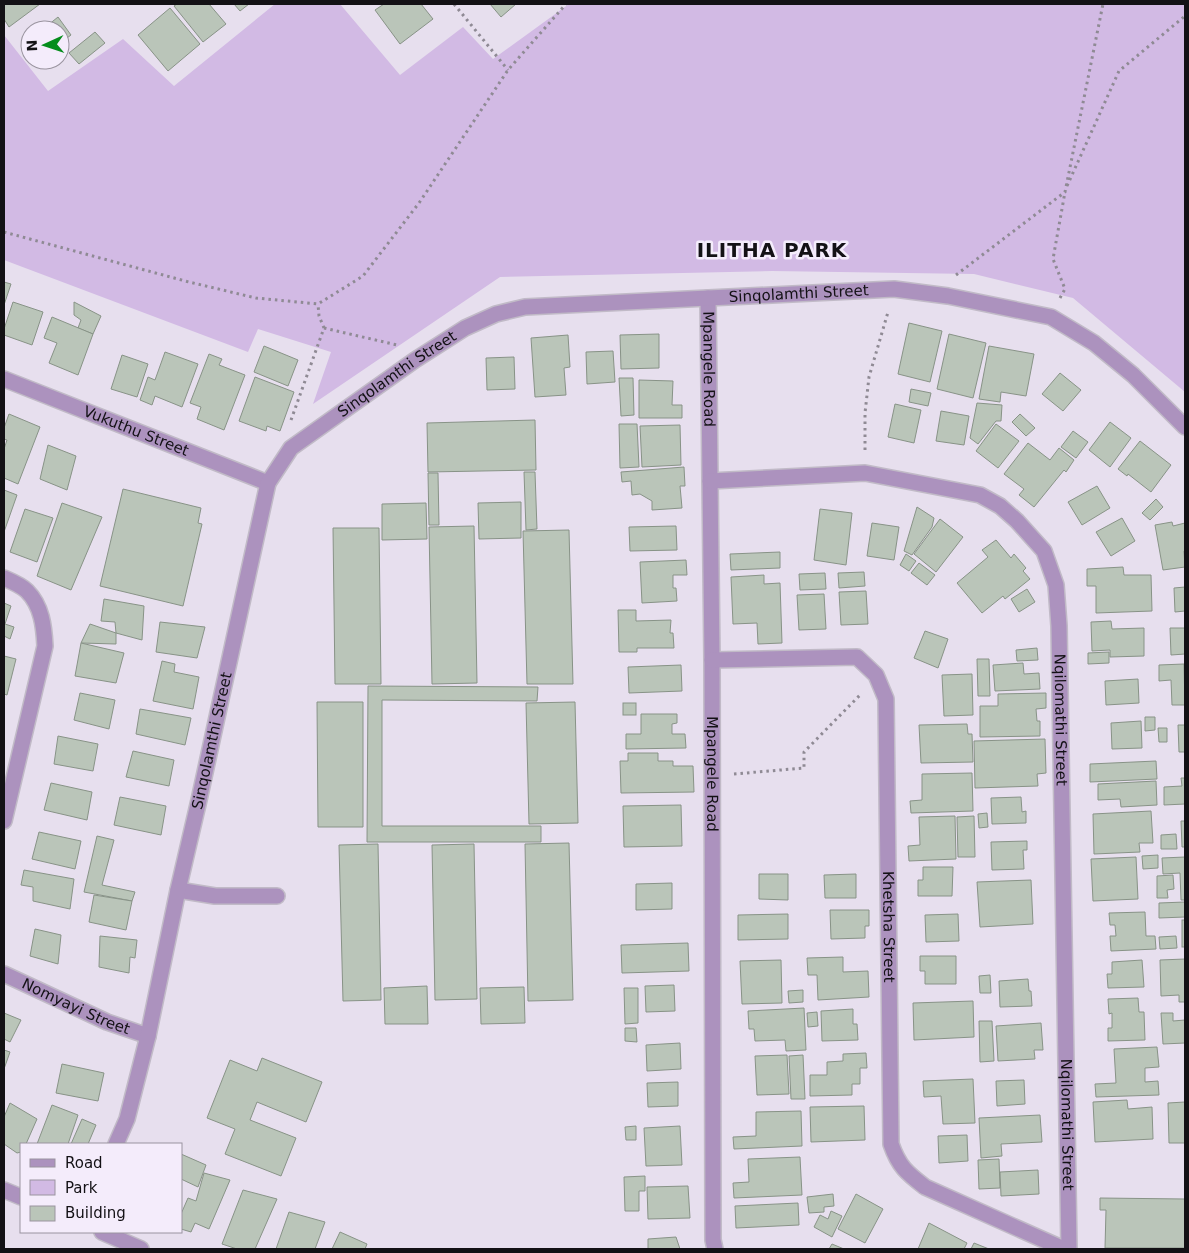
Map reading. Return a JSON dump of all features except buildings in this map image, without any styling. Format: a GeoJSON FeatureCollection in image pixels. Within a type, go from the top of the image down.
{"type":"FeatureCollection","features":[{"type":"Feature","properties":{"kind":"street","name":"Sinqolamthi Street"},"geometry":{"type":"LineString","coordinates":[[116,1143],[127,1119],[148,1036],[178,890],[268,483],[291,448],[415,360],[465,328],[496,314],[525,307],[894,289],[948,296],[1051,317],[1094,342],[1133,375],[1185,427]]}},
{"type":"Feature","properties":{"kind":"street","name":"Mpangele Road"},"geometry":{"type":"LineString","coordinates":[[708,298],[712,660],[713,1240],[715,1249]]}},
{"type":"Feature","properties":{"kind":"street","name":"Vukuthu Street"},"geometry":{"type":"LineString","coordinates":[[4,379],[268,483]]}},
{"type":"Feature","properties":{"kind":"street","name":"Nqilomathi Street"},"geometry":{"type":"LineString","coordinates":[[710,481],[865,473],[980,495],[1000,506],[1017,521],[1044,551],[1056,585],[1059,626],[1069,1249]]}},
{"type":"Feature","properties":{"kind":"street"},"geometry":{"type":"LineString","coordinates":[[4,578],[27,590],[38,607],[44,626],[45,646],[4,821]]}},
{"type":"Feature","properties":{"kind":"street","name":"Khetsha Street"},"geometry":{"type":"LineString","coordinates":[[712,660],[857,657],[876,675],[886,699],[891,1144],[896,1157],[906,1172],[925,1187],[1064,1249]]}},
{"type":"Feature","properties":{"kind":"street"},"geometry":{"type":"LineString","coordinates":[[178,890],[215,896],[277,896]]}},
{"type":"Feature","properties":{"kind":"street","name":"Nomyayi Street"},"geometry":{"type":"LineString","coordinates":[[4,974],[107,1022],[148,1036]]}},
{"type":"Feature","properties":{"kind":"street"},"geometry":{"type":"LineString","coordinates":[[4,1190],[20,1197]]}},
{"type":"Feature","properties":{"kind":"street"},"geometry":{"type":"LineString","coordinates":[[104,1233],[141,1249]]}},
{"type":"Feature","properties":{"kind":"path"},"geometry":{"type":"LineString","coordinates":[[454,4],[508,70]]}},
{"type":"Feature","properties":{"kind":"path"},"geometry":{"type":"LineString","coordinates":[[4,232],[256,298],[318,304],[363,276],[419,203],[508,70],[566,4]]}},
{"type":"Feature","properties":{"kind":"path"},"geometry":{"type":"LineString","coordinates":[[1051,317],[1065,289],[1053,260],[1103,4]]}},
{"type":"Feature","properties":{"kind":"path"},"geometry":{"type":"LineString","coordinates":[[953,277],[1065,192],[1119,71],[1185,16]]}},
{"type":"Feature","properties":{"kind":"path"},"geometry":{"type":"LineString","coordinates":[[865,473],[865,413],[870,377],[894,289]]}},
{"type":"Feature","properties":{"kind":"path"},"geometry":{"type":"LineString","coordinates":[[291,448],[289,425],[324,328],[319,316],[318,304]]}},
{"type":"Feature","properties":{"kind":"path"},"geometry":{"type":"LineString","coordinates":[[324,328],[406,347],[415,360]]}},
{"type":"Feature","properties":{"kind":"path"},"geometry":{"type":"LineString","coordinates":[[712,776],[804,768],[804,752],[861,694],[876,675]]}},
{"type":"Feature","properties":{"kind":"green space"},"geometry":{"type":"Polygon","coordinates":[[[275,4],[340,4],[400,75],[463,27],[493,59],[569,4],[1185,4],[1185,392],[1073,298],[974,274],[772,271],[500,277],[313,404],[331,352],[258,329],[248,352],[4,260],[4,35],[20,55],[20,70],[32,70],[48,91],[123,39],[174,86],[275,4]]]}},
{"type":"Feature","properties":{"kind":"district","name":"ILITHA PARK"},"geometry":{"type":"Point","coordinates":[772,250]}}]}
